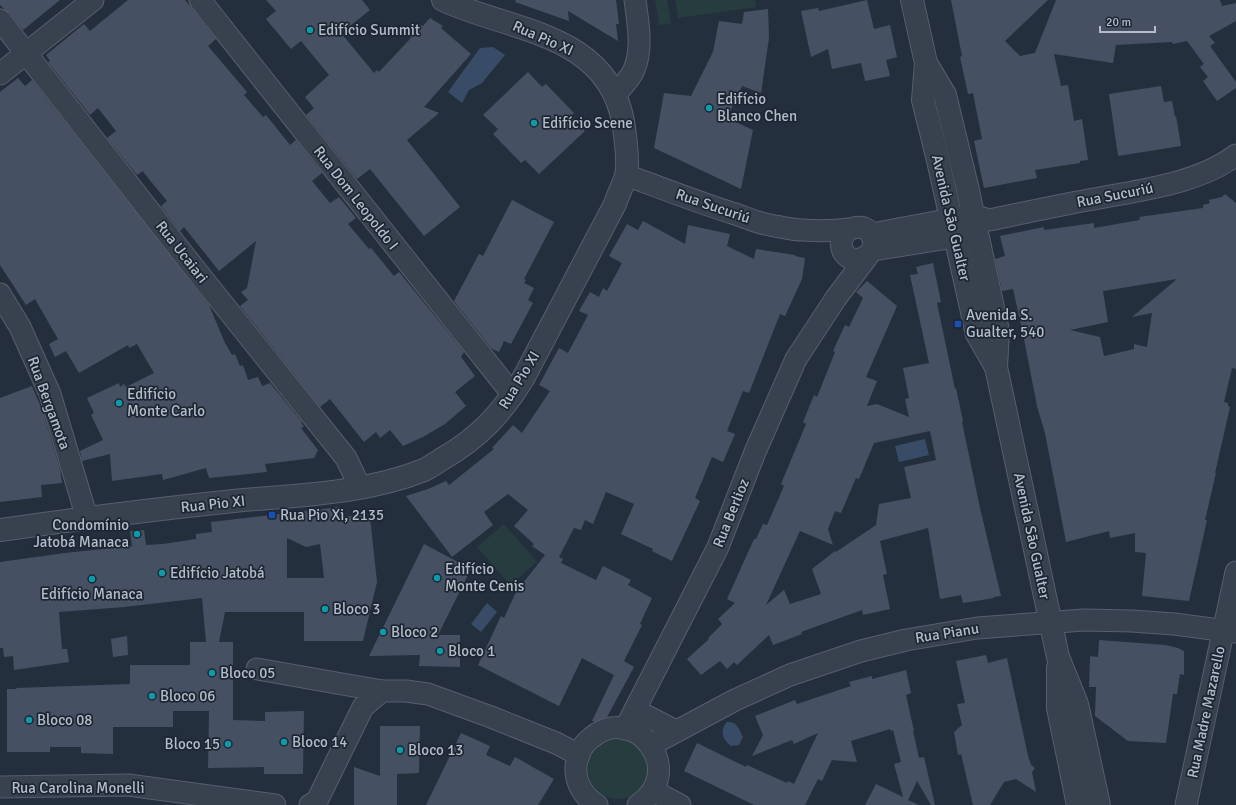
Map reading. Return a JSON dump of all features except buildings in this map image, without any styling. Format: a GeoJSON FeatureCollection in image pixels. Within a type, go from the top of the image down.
{"type":"FeatureCollection","features":[{"type":"Feature","properties":{"kind":"street"},"geometry":{"type":"LineString","coordinates":[[0,74],[93,0]]}},
{"type":"Feature","properties":{"kind":"street","name":"Rua Dom Leopoldo I"},"geometry":{"type":"LineString","coordinates":[[200,0],[513,395]]}},
{"type":"Feature","properties":{"kind":"street","name":"Rua Pio XI"},"geometry":{"type":"LineString","coordinates":[[0,530],[87,518],[233,501],[319,493],[382,484],[425,469],[455,452],[478,435],[499,414],[513,395],[594,246],[615,204],[626,175],[627,160],[625,130],[616,95],[596,68],[584,57],[564,44],[534,31],[476,13],[443,0]]}},
{"type":"Feature","properties":{"kind":"street"},"geometry":{"type":"LineString","coordinates":[[616,95],[633,71],[638,56],[639,38],[635,0]]}},
{"type":"Feature","properties":{"kind":"street","name":"Avenida São Gualter"},"geometry":{"type":"LineString","coordinates":[[912,0],[926,63],[923,100],[978,334],[996,367]]}},
{"type":"Feature","properties":{"kind":"street","name":"Rua Ucaiari"},"geometry":{"type":"LineString","coordinates":[[0,20],[346,458],[360,487]]}},
{"type":"Feature","properties":{"kind":"street","name":"Avenida São Gualter"},"geometry":{"type":"LineString","coordinates":[[926,63],[945,95],[980,223],[998,331],[996,367],[1058,657],[1077,704],[1099,805]]}},
{"type":"Feature","properties":{"kind":"street","name":"Rua Sucuriú"},"geometry":{"type":"LineString","coordinates":[[802,230],[860,250],[980,223],[1174,184],[1208,171],[1230,160],[1236,155]]}},
{"type":"Feature","properties":{"kind":"street","name":"Rua Sucuriú"},"geometry":{"type":"LineString","coordinates":[[626,175],[710,206],[768,225],[802,230],[850,229],[857,227],[865,229],[860,250]]}},
{"type":"Feature","properties":{"kind":"street","name":"Rua Berlioz"},"geometry":{"type":"LineString","coordinates":[[625,729],[718,546],[796,359],[836,298],[860,250]]}},
{"type":"Feature","properties":{"kind":"street","name":"Rua Bergamota"},"geometry":{"type":"LineString","coordinates":[[0,294],[20,327],[50,394],[87,518]]}},
{"type":"Feature","properties":{"kind":"street","name":"Rua Madre Mazarello"},"geometry":{"type":"LineString","coordinates":[[1186,805],[1230,631],[1236,572]]}},
{"type":"Feature","properties":{"kind":"street","name":"Rua Pianu"},"geometry":{"type":"LineString","coordinates":[[651,745],[735,700],[777,681],[826,662],[861,651],[906,640],[977,628],[1084,620],[1132,621],[1230,631]]}},
{"type":"Feature","properties":{"kind":"street","name":"Avenida São Gualter"},"geometry":{"type":"LineString","coordinates":[[1058,657],[1058,708],[1078,805]]}},
{"type":"Feature","properties":{"kind":"street"},"geometry":{"type":"LineString","coordinates":[[257,669],[382,691],[406,691],[428,694],[491,716],[556,743],[579,755]]}},
{"type":"Feature","properties":{"kind":"street"},"geometry":{"type":"LineString","coordinates":[[310,805],[317,801],[363,707],[382,691]]}},
{"type":"Feature","properties":{"kind":"street"},"geometry":{"type":"LineString","coordinates":[[635,710],[676,731]]}},
{"type":"Feature","properties":{"kind":"street"},"geometry":{"type":"LineString","coordinates":[[587,802],[579,783],[576,768],[579,755],[584,745],[596,734],[611,729],[625,729],[642,736],[651,745],[656,755],[659,771],[658,779],[645,798],[680,805]]}},
{"type":"Feature","properties":{"kind":"street","name":"Rua Carolina Monelli"},"geometry":{"type":"LineString","coordinates":[[0,787],[128,785],[275,805]]}},
{"type":"Feature","properties":{"kind":"green space"},"geometry":{"type":"Polygon","coordinates":[[[655,0],[667,0],[671,24],[659,25],[655,0]]]}},
{"type":"Feature","properties":{"kind":"green space"},"geometry":{"type":"Polygon","coordinates":[[[675,0],[755,0],[756,7],[678,18],[675,0]]]}},
{"type":"Feature","properties":{"kind":"green space"},"geometry":{"type":"Polygon","coordinates":[[[504,524],[537,562],[510,585],[477,547],[504,524]]]}},
{"type":"Feature","properties":{"kind":"green space"},"geometry":{"type":"Polygon","coordinates":[[[612,739],[624,739],[635,744],[643,752],[648,763],[646,781],[635,794],[624,799],[612,799],[601,794],[593,786],[588,775],[588,763],[593,752],[601,744],[612,739]]]}},
{"type":"Feature","properties":{"kind":"water"},"geometry":{"type":"Polygon","coordinates":[[[493,47],[505,55],[482,83],[469,90],[462,103],[448,92],[480,48],[493,47]]]}},
{"type":"Feature","properties":{"kind":"water"},"geometry":{"type":"Polygon","coordinates":[[[925,439],[929,455],[899,462],[895,446],[925,439]]]}},
{"type":"Feature","properties":{"kind":"water"},"geometry":{"type":"Polygon","coordinates":[[[487,603],[497,612],[481,632],[471,624],[487,603]]]}},
{"type":"Feature","properties":{"kind":"water"},"geometry":{"type":"Polygon","coordinates":[[[727,722],[735,724],[740,731],[743,737],[739,745],[731,746],[724,738],[723,728],[727,722]]]}},
{"type":"Feature","properties":{"kind":"place","name":"Edifício Summit"},"geometry":{"type":"Point","coordinates":[310,30]}},
{"type":"Feature","properties":{"kind":"place","name":"Edifício Blanco Chen"},"geometry":{"type":"Point","coordinates":[709,108]}},
{"type":"Feature","properties":{"kind":"place","name":"Edifício Scene"},"geometry":{"type":"Point","coordinates":[534,123]}},
{"type":"Feature","properties":{"kind":"place","name":"Avenida S. Gualter, 540"},"geometry":{"type":"Point","coordinates":[958,324]}},
{"type":"Feature","properties":{"kind":"place","name":"Edifício Monte Carlo"},"geometry":{"type":"Point","coordinates":[119,403]}},
{"type":"Feature","properties":{"kind":"place","name":"Rua Pio Xi, 2135"},"geometry":{"type":"Point","coordinates":[272,515]}},
{"type":"Feature","properties":{"kind":"place","name":"Condomínio Jatobá Manaca"},"geometry":{"type":"Point","coordinates":[137,534]}},
{"type":"Feature","properties":{"kind":"place","name":"Edifício Jatobá"},"geometry":{"type":"Point","coordinates":[162,573]}},
{"type":"Feature","properties":{"kind":"place","name":"Edifício Monte Cenis"},"geometry":{"type":"Point","coordinates":[437,578]}},
{"type":"Feature","properties":{"kind":"place","name":"Edifício Manaca"},"geometry":{"type":"Point","coordinates":[92,579]}},
{"type":"Feature","properties":{"kind":"place","name":"Bloco 3"},"geometry":{"type":"Point","coordinates":[325,609]}},
{"type":"Feature","properties":{"kind":"place","name":"Bloco 2"},"geometry":{"type":"Point","coordinates":[383,632]}},
{"type":"Feature","properties":{"kind":"place","name":"Bloco 1"},"geometry":{"type":"Point","coordinates":[440,651]}},
{"type":"Feature","properties":{"kind":"place","name":"Bloco 05"},"geometry":{"type":"Point","coordinates":[212,673]}},
{"type":"Feature","properties":{"kind":"place","name":"Bloco 06"},"geometry":{"type":"Point","coordinates":[152,696]}},
{"type":"Feature","properties":{"kind":"place","name":"Bloco 08"},"geometry":{"type":"Point","coordinates":[29,720]}},
{"type":"Feature","properties":{"kind":"place","name":"Bloco 14"},"geometry":{"type":"Point","coordinates":[284,742]}},
{"type":"Feature","properties":{"kind":"place","name":"Bloco 15"},"geometry":{"type":"Point","coordinates":[228,744]}},
{"type":"Feature","properties":{"kind":"place","name":"Bloco 13"},"geometry":{"type":"Point","coordinates":[400,750]}}]}
